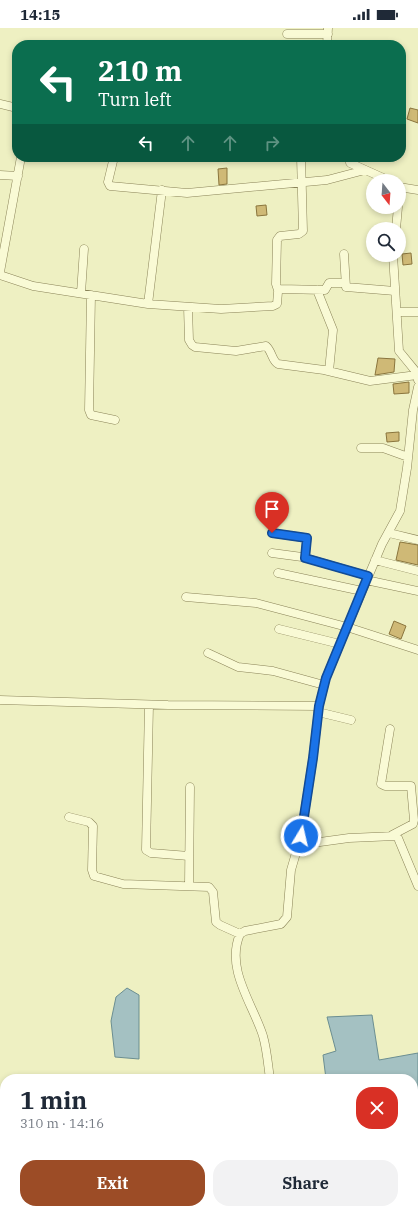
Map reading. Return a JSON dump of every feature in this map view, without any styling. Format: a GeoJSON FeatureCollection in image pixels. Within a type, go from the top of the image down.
{"type":"FeatureCollection","features":[{"type":"Feature","properties":{"kind":"street"},"geometry":{"type":"LineString","coordinates":[[287,34],[328,31]]}},
{"type":"Feature","properties":{"kind":"street"},"geometry":{"type":"LineString","coordinates":[[0,104],[12,107]]}},
{"type":"Feature","properties":{"kind":"street"},"geometry":{"type":"LineString","coordinates":[[20,162],[0,274],[33,286],[148,304],[221,310],[273,306],[277,304],[277,240],[280,236],[299,234],[303,231],[301,162]]}},
{"type":"Feature","properties":{"kind":"street"},"geometry":{"type":"LineString","coordinates":[[113,162],[108,182],[110,186],[187,193],[327,180],[365,170]]}},
{"type":"Feature","properties":{"kind":"street"},"geometry":{"type":"LineString","coordinates":[[350,162],[374,174]]}},
{"type":"Feature","properties":{"kind":"street"},"geometry":{"type":"LineString","coordinates":[[0,175],[18,176]]}},
{"type":"Feature","properties":{"kind":"street"},"geometry":{"type":"LineString","coordinates":[[406,188],[418,190]]}},
{"type":"Feature","properties":{"kind":"street"},"geometry":{"type":"LineString","coordinates":[[148,304],[162,190]]}},
{"type":"Feature","properties":{"kind":"street"},"geometry":{"type":"LineString","coordinates":[[81,293],[84,249]]}},
{"type":"Feature","properties":{"kind":"street"},"geometry":{"type":"LineString","coordinates":[[344,254],[345,283],[347,288],[396,291]]}},
{"type":"Feature","properties":{"kind":"street"},"geometry":{"type":"LineString","coordinates":[[394,262],[399,351],[418,375]]}},
{"type":"Feature","properties":{"kind":"street"},"geometry":{"type":"LineString","coordinates":[[278,290],[326,290],[329,283],[345,283]]}},
{"type":"Feature","properties":{"kind":"street"},"geometry":{"type":"LineString","coordinates":[[317,290],[332,330],[329,371]]}},
{"type":"Feature","properties":{"kind":"street"},"geometry":{"type":"LineString","coordinates":[[90,295],[89,410],[91,415],[115,420]]}},
{"type":"Feature","properties":{"kind":"street"},"geometry":{"type":"LineString","coordinates":[[188,307],[189,340],[192,345],[236,351],[266,346],[276,363],[329,371],[370,381],[418,375]]}},
{"type":"Feature","properties":{"kind":"street"},"geometry":{"type":"LineString","coordinates":[[397,312],[418,312]]}},
{"type":"Feature","properties":{"kind":"street"},"geometry":{"type":"LineString","coordinates":[[69,818],[89,822],[93,826],[92,870],[94,876],[123,884],[189,885],[211,888],[216,922],[240,934],[275,926],[285,921],[287,917],[291,870],[298,845],[313,758],[318,709],[324,685],[367,578],[400,511],[413,410],[418,387]]}},
{"type":"Feature","properties":{"kind":"street"},"geometry":{"type":"LineString","coordinates":[[361,448],[385,449],[408,457]]}},
{"type":"Feature","properties":{"kind":"street"},"geometry":{"type":"LineString","coordinates":[[272,533],[307,538],[305,558]]}},
{"type":"Feature","properties":{"kind":"street"},"geometry":{"type":"LineString","coordinates":[[389,533],[418,540]]}},
{"type":"Feature","properties":{"kind":"street"},"geometry":{"type":"LineString","coordinates":[[272,553],[305,558],[367,578],[418,591]]}},
{"type":"Feature","properties":{"kind":"street"},"geometry":{"type":"LineString","coordinates":[[375,560],[418,571]]}},
{"type":"Feature","properties":{"kind":"street"},"geometry":{"type":"LineString","coordinates":[[278,573],[362,591]]}},
{"type":"Feature","properties":{"kind":"street"},"geometry":{"type":"LineString","coordinates":[[186,597],[256,603],[347,627],[418,650]]}},
{"type":"Feature","properties":{"kind":"street"},"geometry":{"type":"LineString","coordinates":[[279,629],[340,644]]}},
{"type":"Feature","properties":{"kind":"street"},"geometry":{"type":"LineString","coordinates":[[208,653],[238,667],[273,671],[324,685]]}},
{"type":"Feature","properties":{"kind":"street"},"geometry":{"type":"LineString","coordinates":[[0,700],[318,709],[351,720]]}},
{"type":"Feature","properties":{"kind":"street"},"geometry":{"type":"LineString","coordinates":[[149,705],[146,850],[151,853],[189,856]]}},
{"type":"Feature","properties":{"kind":"street"},"geometry":{"type":"LineString","coordinates":[[298,845],[392,835],[413,824],[414,820],[411,786],[386,786],[381,784],[390,729]]}},
{"type":"Feature","properties":{"kind":"street"},"geometry":{"type":"LineString","coordinates":[[189,885],[190,787]]}},
{"type":"Feature","properties":{"kind":"street"},"geometry":{"type":"LineString","coordinates":[[392,835],[398,838],[418,886]]}},
{"type":"Feature","properties":{"kind":"street"},"geometry":{"type":"LineString","coordinates":[[240,934],[236,946],[237,968],[264,1037],[269,1074]]}},
{"type":"Feature","properties":{"kind":"water"},"geometry":{"type":"Polygon","coordinates":[[[127,988],[139,995],[139,1059],[115,1057],[111,1021],[116,997],[127,988]]]}},
{"type":"Feature","properties":{"kind":"water"},"geometry":{"type":"Polygon","coordinates":[[[372,1015],[379,1060],[418,1053],[418,1074],[325,1074],[323,1055],[336,1051],[327,1017],[372,1015]]]}},
{"type":"Feature","properties":{"kind":"building"},"geometry":{"type":"Polygon","coordinates":[[[410,108],[418,110],[418,123],[407,119],[410,108]]]}},
{"type":"Feature","properties":{"kind":"building"},"geometry":{"type":"Polygon","coordinates":[[[227,168],[227,184],[219,185],[218,169],[227,168]]]}},
{"type":"Feature","properties":{"kind":"building"},"geometry":{"type":"Polygon","coordinates":[[[266,205],[267,215],[257,216],[256,206],[266,205]]]}},
{"type":"Feature","properties":{"kind":"building"},"geometry":{"type":"Polygon","coordinates":[[[411,253],[412,264],[403,265],[403,262],[406,262],[406,254],[411,253]]]}},
{"type":"Feature","properties":{"kind":"building"},"geometry":{"type":"Polygon","coordinates":[[[378,358],[395,359],[394,372],[375,375],[378,358]]]}},
{"type":"Feature","properties":{"kind":"building"},"geometry":{"type":"Polygon","coordinates":[[[409,382],[409,393],[394,394],[393,384],[409,382]]]}},
{"type":"Feature","properties":{"kind":"building"},"geometry":{"type":"Polygon","coordinates":[[[399,432],[399,441],[387,442],[386,433],[399,432]]]}},
{"type":"Feature","properties":{"kind":"building"},"geometry":{"type":"Polygon","coordinates":[[[400,542],[418,545],[418,565],[396,560],[400,542]]]}},
{"type":"Feature","properties":{"kind":"building"},"geometry":{"type":"Polygon","coordinates":[[[394,621],[406,626],[401,639],[389,634],[394,621]]]}},
{"type":"Feature","properties":{"kind":"route"},"geometry":{"type":"LineString","coordinates":[[272,533],[307,538],[308,541],[305,558],[368,576],[326,678],[319,706],[301,836]]}}]}
